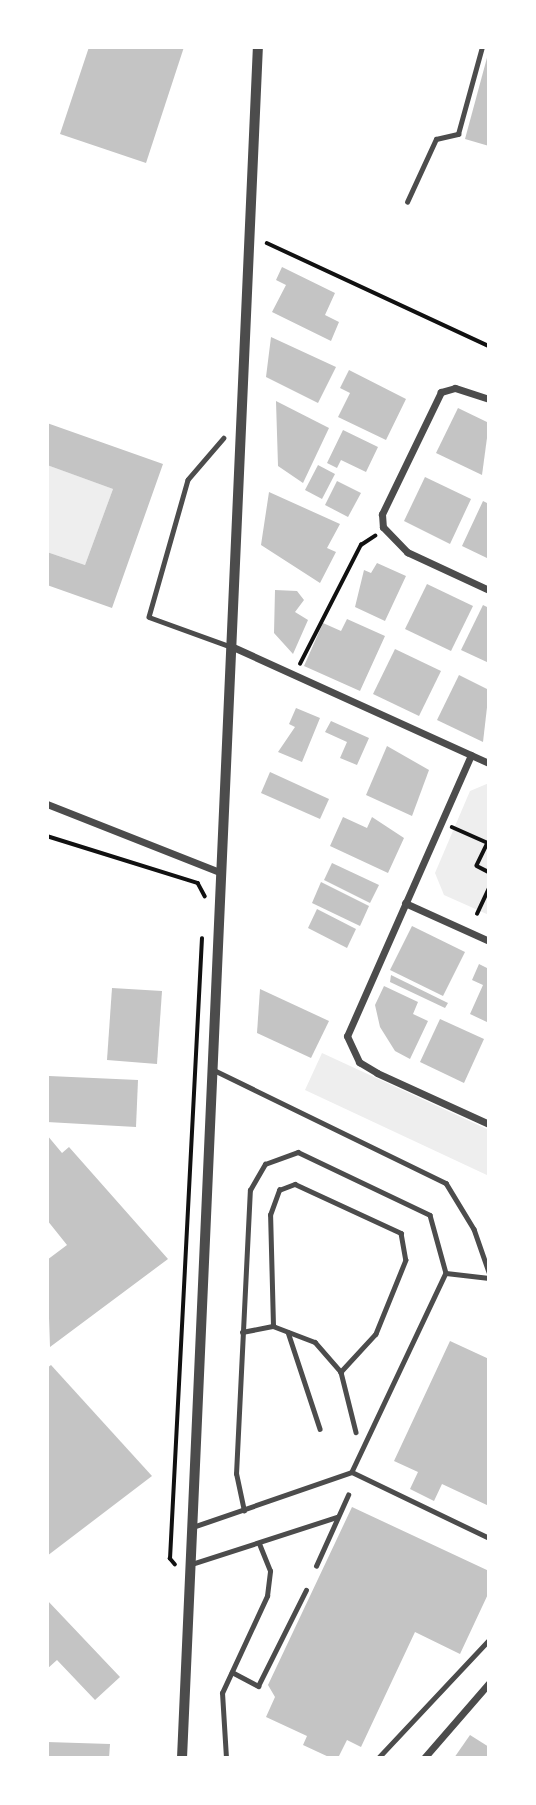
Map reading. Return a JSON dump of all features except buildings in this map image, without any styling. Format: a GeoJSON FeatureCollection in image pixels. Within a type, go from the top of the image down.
{"type":"FeatureCollection","features":[{"type":"Feature","properties":{"kind":"street"},"geometry":{"type":"LineString","coordinates":[[182,1758],[258,47]]}},
{"type":"Feature","properties":{"kind":"street"},"geometry":{"type":"LineString","coordinates":[[489,399],[455,388],[432,402],[387,497],[385,530],[407,552],[489,590]]}},
{"type":"Feature","properties":{"kind":"street"},"geometry":{"type":"LineString","coordinates":[[233,647],[489,763]]}},
{"type":"Feature","properties":{"kind":"street"},"geometry":{"type":"LineString","coordinates":[[471,755],[352,1014],[350,1051],[377,1073],[489,1124]]}},
{"type":"Feature","properties":{"kind":"street"},"geometry":{"type":"LineString","coordinates":[[47,804],[222,873]]}},
{"type":"Feature","properties":{"kind":"street"},"geometry":{"type":"LineString","coordinates":[[405,902],[489,941]]}},
{"type":"Feature","properties":{"kind":"street"},"geometry":{"type":"LineString","coordinates":[[424,1758],[489,1683]]}},
{"type":"Feature","properties":{"kind":"lane"},"geometry":{"type":"LineString","coordinates":[[407,202],[436,139],[458,134],[482,47]]}},
{"type":"Feature","properties":{"kind":"lane"},"geometry":{"type":"LineString","coordinates":[[224,438],[188,480],[149,617],[233,647]]}},
{"type":"Feature","properties":{"kind":"lane"},"geometry":{"type":"LineString","coordinates":[[214,1070],[446,1183],[474,1229],[489,1275],[446,1273]]}},
{"type":"Feature","properties":{"kind":"lane"},"geometry":{"type":"LineString","coordinates":[[192,1527],[244,1511],[352,1472],[446,1273],[430,1215],[298,1152],[265,1164],[250,1190],[236,1474],[244,1511]]}},
{"type":"Feature","properties":{"kind":"lane"},"geometry":{"type":"LineString","coordinates":[[273,1326],[270,1215],[279,1190],[295,1184],[401,1233],[406,1260],[376,1334],[341,1372]]}},
{"type":"Feature","properties":{"kind":"lane"},"geometry":{"type":"LineString","coordinates":[[242,1332],[273,1326],[315,1342],[341,1372],[355,1432]]}},
{"type":"Feature","properties":{"kind":"lane"},"geometry":{"type":"LineString","coordinates":[[288,1331],[320,1429]]}},
{"type":"Feature","properties":{"kind":"lane"},"geometry":{"type":"LineString","coordinates":[[352,1472],[489,1538]]}},
{"type":"Feature","properties":{"kind":"lane"},"geometry":{"type":"LineString","coordinates":[[316,1566],[348,1495]]}},
{"type":"Feature","properties":{"kind":"lane"},"geometry":{"type":"LineString","coordinates":[[191,1565],[337,1517]]}},
{"type":"Feature","properties":{"kind":"lane"},"geometry":{"type":"LineString","coordinates":[[224,1757],[222,1693],[267,1596],[270,1571],[259,1544]]}},
{"type":"Feature","properties":{"kind":"lane"},"geometry":{"type":"LineString","coordinates":[[232,1672],[258,1686],[306,1590]]}},
{"type":"Feature","properties":{"kind":"lane"},"geometry":{"type":"LineString","coordinates":[[378,1758],[489,1640]]}},
{"type":"Feature","properties":{"kind":"path"},"geometry":{"type":"LineString","coordinates":[[267,243],[489,346]]}},
{"type":"Feature","properties":{"kind":"path"},"geometry":{"type":"LineString","coordinates":[[295,675],[361,545],[385,530]]}},
{"type":"Feature","properties":{"kind":"path"},"geometry":{"type":"LineString","coordinates":[[450,825],[488,842],[477,866],[489,872]]}},
{"type":"Feature","properties":{"kind":"path"},"geometry":{"type":"LineString","coordinates":[[47,836],[198,883],[204,909]]}},
{"type":"Feature","properties":{"kind":"path"},"geometry":{"type":"LineString","coordinates":[[477,914],[489,888]]}},
{"type":"Feature","properties":{"kind":"path"},"geometry":{"type":"LineString","coordinates":[[179,1568],[170,1559],[202,936]]}},
{"type":"Feature","properties":{"kind":"shaded area"},"geometry":{"type":"Polygon","coordinates":[[[47,465],[113,489],[85,565],[47,552],[47,465]]]}},
{"type":"Feature","properties":{"kind":"shaded area"},"geometry":{"type":"Polygon","coordinates":[[[489,783],[489,915],[444,895],[435,873],[470,791],[489,783]]]}},
{"type":"Feature","properties":{"kind":"shaded area"},"geometry":{"type":"Polygon","coordinates":[[[322,1053],[489,1130],[489,1176],[305,1090],[322,1053]]]}}]}
